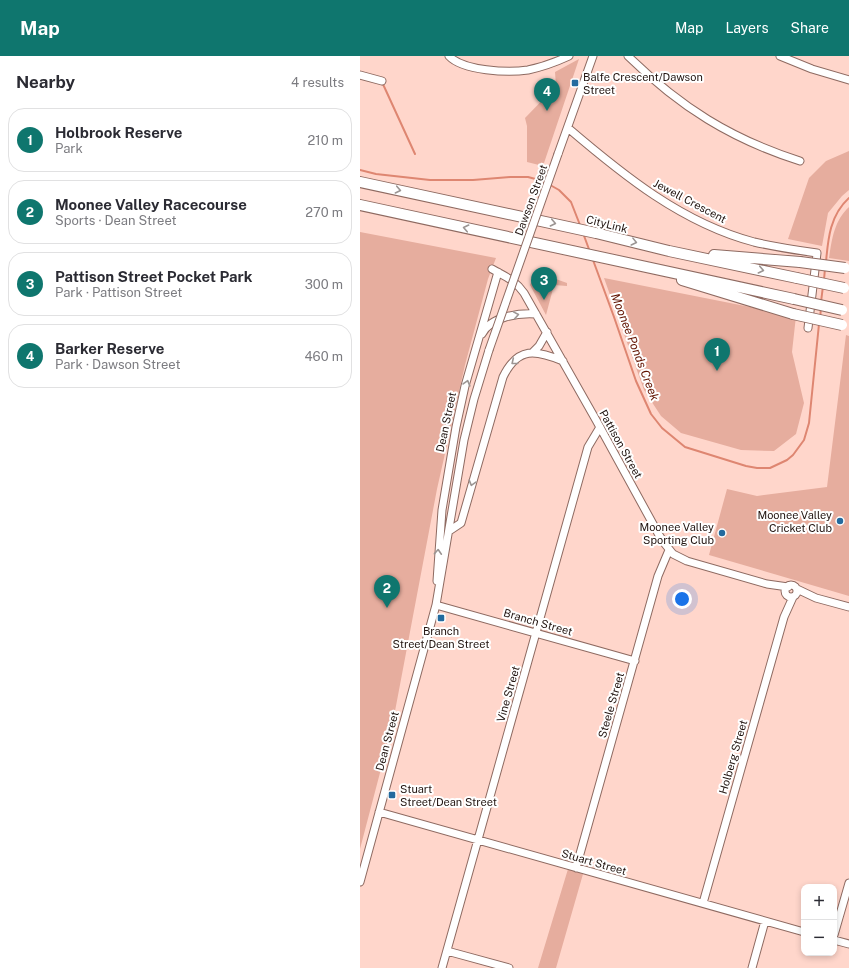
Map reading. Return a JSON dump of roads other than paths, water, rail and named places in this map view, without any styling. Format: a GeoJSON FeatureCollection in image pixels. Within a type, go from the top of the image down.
{"type":"FeatureCollection","features":[{"type":"Feature","properties":{"kind":"highway","name":"CityLink"},"geometry":{"type":"LineString","coordinates":[[360,182],[846,289]]}},
{"type":"Feature","properties":{"kind":"highway"},"geometry":{"type":"LineString","coordinates":[[360,205],[846,310]]}},
{"type":"Feature","properties":{"kind":"highway"},"geometry":{"type":"LineString","coordinates":[[669,251],[800,262],[847,268]]}},
{"type":"Feature","properties":{"kind":"highway"},"geometry":{"type":"LineString","coordinates":[[605,258],[793,314],[845,326]]}},
{"type":"Feature","properties":{"kind":"street"},"geometry":{"type":"LineString","coordinates":[[449,56],[455,61],[477,68],[519,71],[550,64],[569,56]]}},
{"type":"Feature","properties":{"kind":"street","name":"Dawson Street"},"geometry":{"type":"LineString","coordinates":[[489,350],[593,56]]}},
{"type":"Feature","properties":{"kind":"street"},"geometry":{"type":"LineString","coordinates":[[628,56],[686,107],[713,124],[756,145],[800,161]]}},
{"type":"Feature","properties":{"kind":"street"},"geometry":{"type":"LineString","coordinates":[[780,56],[812,69],[849,80]]}},
{"type":"Feature","properties":{"kind":"street"},"geometry":{"type":"LineString","coordinates":[[360,75],[382,81]]}},
{"type":"Feature","properties":{"kind":"street","name":"Jewell Crescent"},"geometry":{"type":"LineString","coordinates":[[568,128],[605,160],[630,179],[700,221],[754,242],[781,248],[817,253],[808,328]]}},
{"type":"Feature","properties":{"kind":"street","name":"Dean Street"},"geometry":{"type":"LineString","coordinates":[[436,605],[443,498],[459,410],[495,271]]}},
{"type":"Feature","properties":{"kind":"street","name":"Pattison Street"},"geometry":{"type":"LineString","coordinates":[[495,271],[508,277],[518,285],[563,360],[659,535],[669,550],[687,561],[767,584],[791,593],[849,607]]}},
{"type":"Feature","properties":{"kind":"street","name":"Dean Street"},"geometry":{"type":"LineString","coordinates":[[478,341],[488,326],[497,321],[512,315],[536,314]]}},
{"type":"Feature","properties":{"kind":"street"},"geometry":{"type":"LineString","coordinates":[[533,352],[539,346],[547,332]]}},
{"type":"Feature","properties":{"kind":"street","name":"Dean Street"},"geometry":{"type":"LineString","coordinates":[[360,882],[436,605],[464,440],[474,399],[489,350]]}},
{"type":"Feature","properties":{"kind":"street"},"geometry":{"type":"LineString","coordinates":[[449,531],[460,523],[503,377],[509,366],[527,353],[533,352],[546,354],[563,360]]}},
{"type":"Feature","properties":{"kind":"street","name":"Vine Street"},"geometry":{"type":"LineString","coordinates":[[442,968],[588,447],[600,427]]}},
{"type":"Feature","properties":{"kind":"street","name":"Steele Street"},"geometry":{"type":"LineString","coordinates":[[576,868],[658,576],[669,550]]}},
{"type":"Feature","properties":{"kind":"street","name":"Holberg Street"},"geometry":{"type":"LineString","coordinates":[[703,903],[791,593]]}},
{"type":"Feature","properties":{"kind":"street","name":"Branch Street"},"geometry":{"type":"LineString","coordinates":[[436,605],[635,661]]}},
{"type":"Feature","properties":{"kind":"street","name":"Stuart Street"},"geometry":{"type":"LineString","coordinates":[[379,812],[801,931]]}},
{"type":"Feature","properties":{"kind":"street"},"geometry":{"type":"LineString","coordinates":[[837,925],[849,883]]}},
{"type":"Feature","properties":{"kind":"street"},"geometry":{"type":"LineString","coordinates":[[752,968],[765,921]]}},
{"type":"Feature","properties":{"kind":"street"},"geometry":{"type":"LineString","coordinates":[[837,941],[849,944]]}},
{"type":"Feature","properties":{"kind":"street"},"geometry":{"type":"LineString","coordinates":[[447,951],[509,968]]}},
{"type":"Feature","properties":{"kind":"waterway"},"geometry":{"type":"LineString","coordinates":[[382,82],[415,154]]}},
{"type":"Feature","properties":{"kind":"waterway","name":"Moonee Ponds Creek"},"geometry":{"type":"LineString","coordinates":[[360,170],[376,174],[430,180],[473,180],[528,177],[543,181],[559,190],[571,202],[580,225]]}},
{"type":"Feature","properties":{"kind":"waterway","name":"Moonee Ponds Creek"},"geometry":{"type":"LineString","coordinates":[[826,262],[831,228],[838,212],[849,198]]}},
{"type":"Feature","properties":{"kind":"waterway","name":"Moonee Ponds Creek"},"geometry":{"type":"LineString","coordinates":[[583,233],[590,252]]}},
{"type":"Feature","properties":{"kind":"waterway","name":"Moonee Ponds Creek"},"geometry":{"type":"LineString","coordinates":[[593,260],[636,381],[651,414],[662,428],[685,447],[746,466],[770,468],[787,460],[793,455],[804,440],[809,423],[819,324]]}},
{"type":"Feature","properties":{"kind":"waterway","name":"Moonee Ponds Creek"},"geometry":{"type":"LineString","coordinates":[[824,280],[825,268]]}},
{"type":"Feature","properties":{"kind":"waterway","name":"Moonee Ponds Creek"},"geometry":{"type":"LineString","coordinates":[[821,302],[823,286]]}},
{"type":"Feature","properties":{"kind":"waterway","name":"Moonee Ponds Creek"},"geometry":{"type":"LineString","coordinates":[[820,318],[821,308]]}},
{"type":"Feature","properties":{"kind":"place","name":"Balfe Crescent/Dawson Street"},"geometry":{"type":"Point","coordinates":[575,83]}},
{"type":"Feature","properties":{"kind":"place","name":"Barker Reserve"},"geometry":{"type":"Point","coordinates":[547,111]}},
{"type":"Feature","properties":{"kind":"place","name":"Pattison Street Pocket Park"},"geometry":{"type":"Point","coordinates":[544,300]}},
{"type":"Feature","properties":{"kind":"place","name":"Holbrook Reserve"},"geometry":{"type":"Point","coordinates":[717,371]}},
{"type":"Feature","properties":{"kind":"place","name":"Moonee Valley Cricket Club"},"geometry":{"type":"Point","coordinates":[840,521]}},
{"type":"Feature","properties":{"kind":"place","name":"Moonee Valley Sporting Club"},"geometry":{"type":"Point","coordinates":[722,533]}},
{"type":"Feature","properties":{"kind":"place","name":"Moonee Valley Racecourse"},"geometry":{"type":"Point","coordinates":[387,608]}},
{"type":"Feature","properties":{"kind":"place","name":"Branch Street/Dean Street"},"geometry":{"type":"Point","coordinates":[441,618]}},
{"type":"Feature","properties":{"kind":"place","name":"Stuart Street/Dean Street"},"geometry":{"type":"Point","coordinates":[392,795]}}]}
